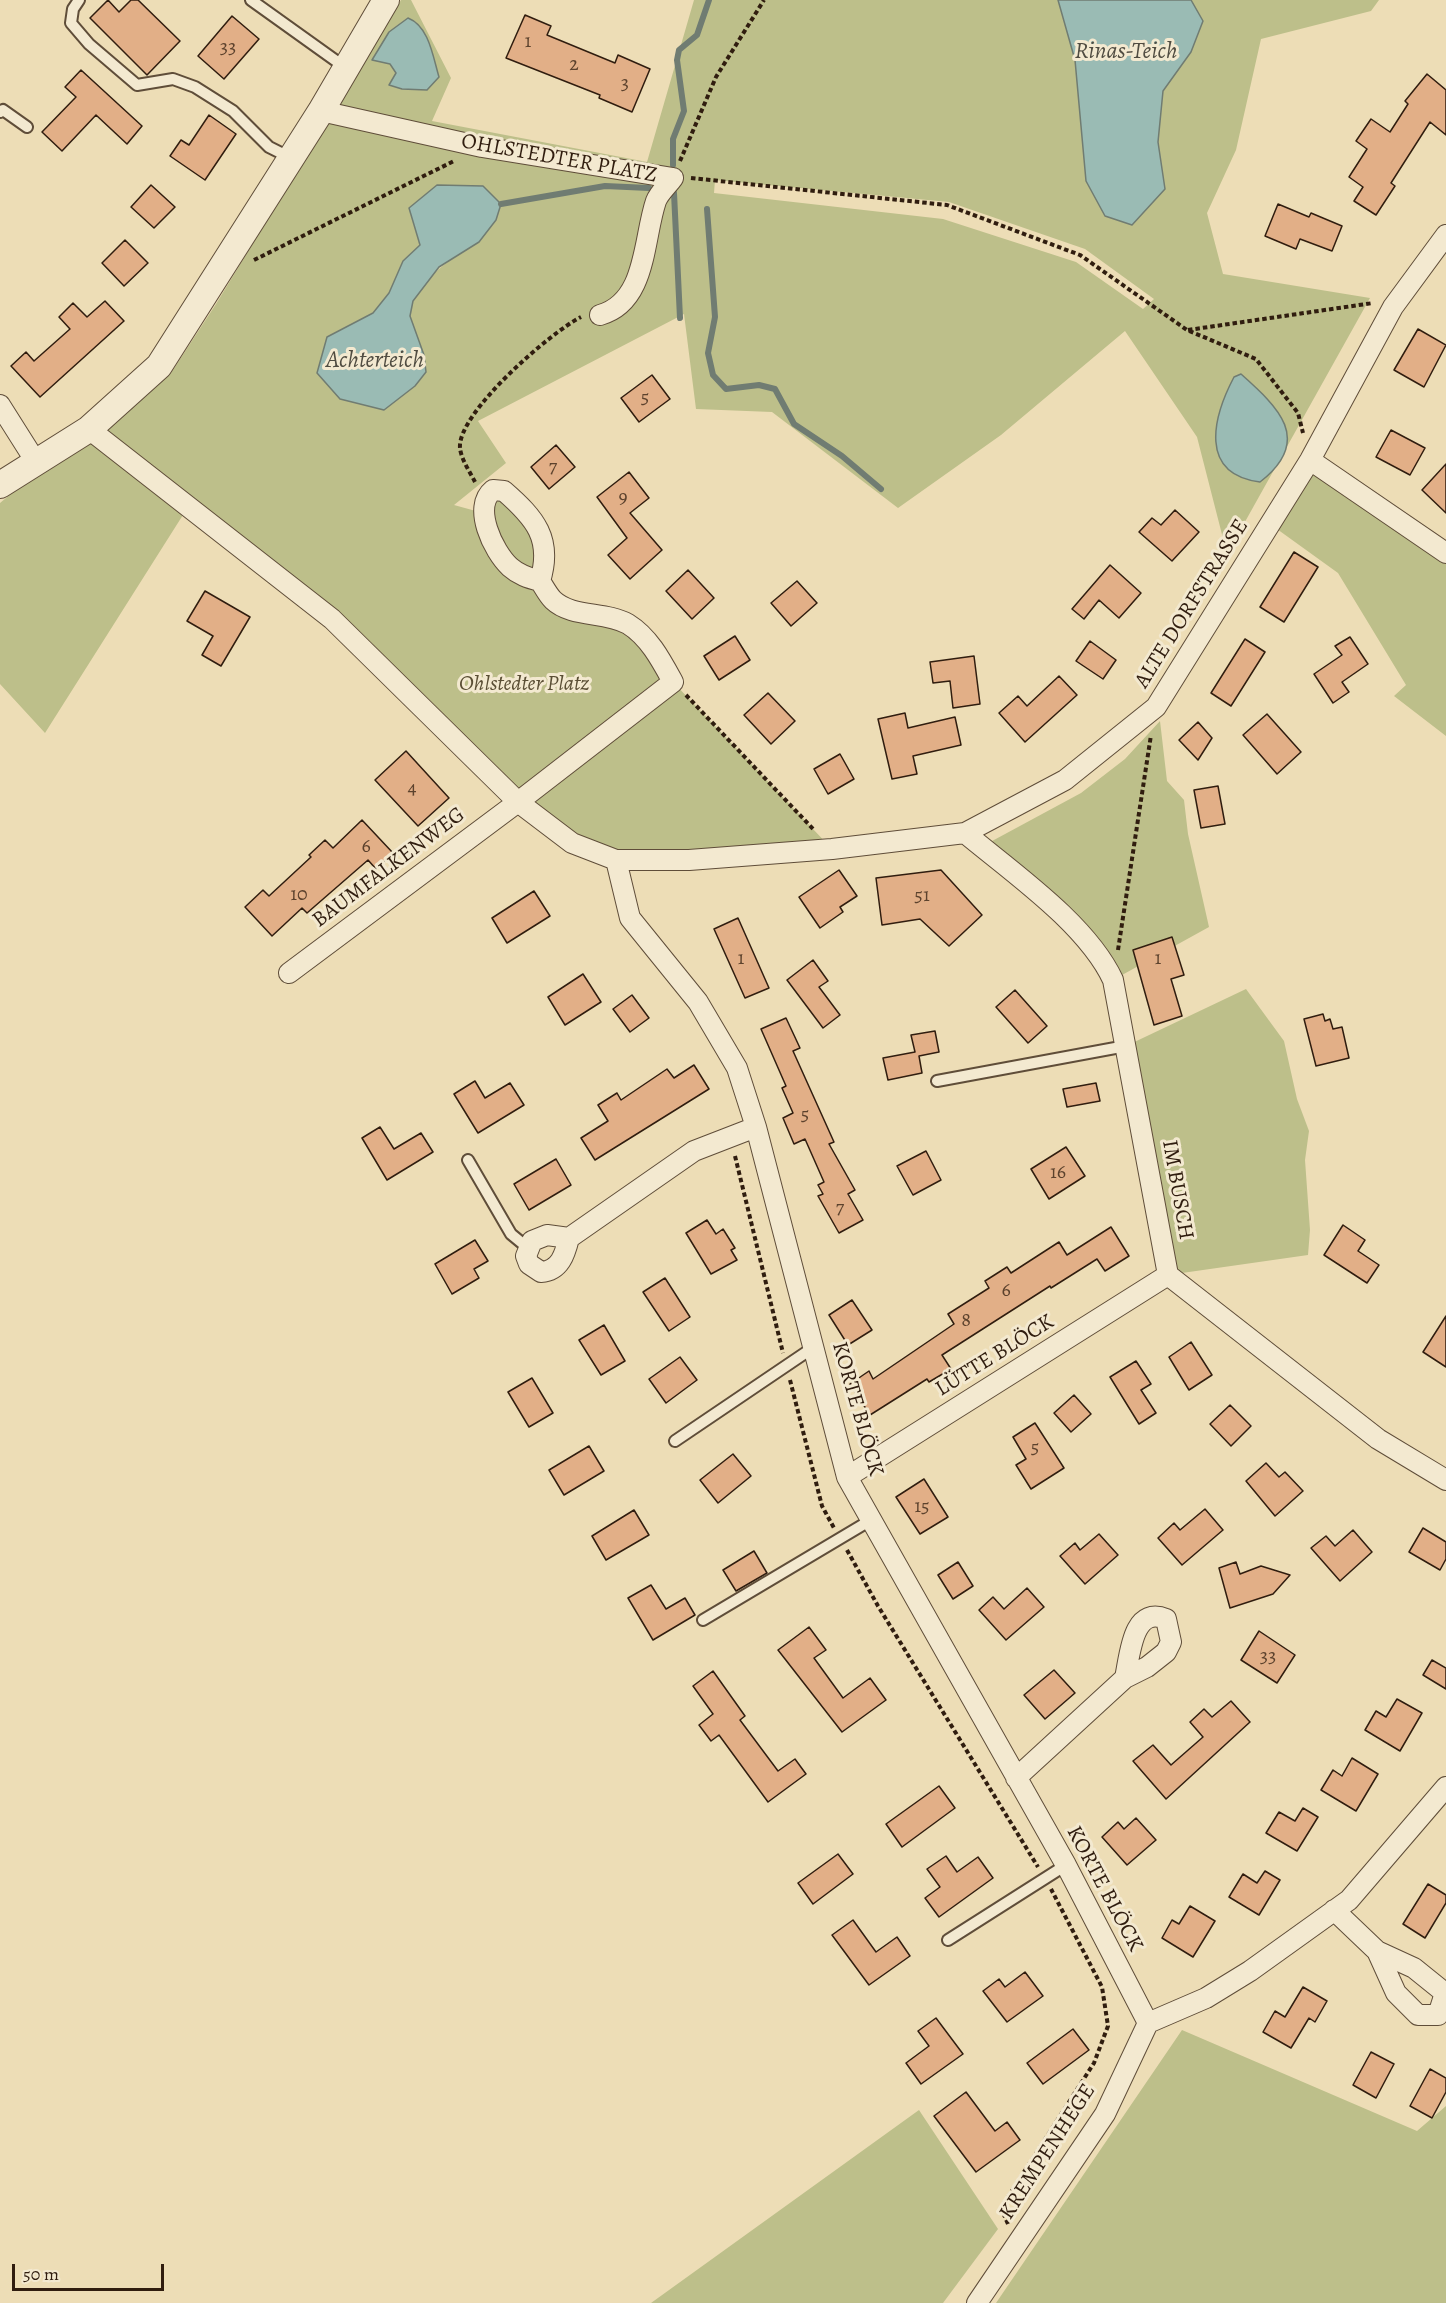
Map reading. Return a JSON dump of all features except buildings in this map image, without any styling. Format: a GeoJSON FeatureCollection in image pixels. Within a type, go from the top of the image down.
{"type":"FeatureCollection","features":[{"type":"Feature","properties":{"kind":"street"},"geometry":{"type":"LineString","coordinates":[[0,485],[89,429],[159,366],[321,111],[385,4]]}},
{"type":"Feature","properties":{"kind":"street","name":"OHLSTEDTER PLATZ"},"geometry":{"type":"LineString","coordinates":[[321,111],[482,147],[673,178],[657,198],[642,261],[630,294],[615,311],[600,315]]}},
{"type":"Feature","properties":{"kind":"street","name":"ALTE DORFSTRASSE"},"geometry":{"type":"LineString","coordinates":[[832,849],[965,833],[1065,780],[1156,707],[1310,460],[1393,307],[1446,235]]}},
{"type":"Feature","properties":{"kind":"street"},"geometry":{"type":"LineString","coordinates":[[0,405],[36,462]]}},
{"type":"Feature","properties":{"kind":"street"},"geometry":{"type":"LineString","coordinates":[[89,429],[332,619],[518,802],[572,843],[616,860],[689,860],[832,849]]}},
{"type":"Feature","properties":{"kind":"street"},"geometry":{"type":"LineString","coordinates":[[1310,460],[1446,554]]}},
{"type":"Feature","properties":{"kind":"street"},"geometry":{"type":"LineString","coordinates":[[518,802],[673,682],[657,652],[639,631],[625,622],[564,607],[553,600],[540,581],[524,577],[516,572],[497,550],[483,513],[488,495],[493,490],[504,491],[538,527],[544,544],[545,564],[540,581]]}},
{"type":"Feature","properties":{"kind":"street","name":"BAUMFALKENWEG"},"geometry":{"type":"LineString","coordinates":[[289,973],[518,802]]}},
{"type":"Feature","properties":{"kind":"street","name":"IM BUSCH"},"geometry":{"type":"LineString","coordinates":[[965,833],[1073,925],[1106,964],[1113,980],[1168,1275],[1378,1439],[1446,1480]]}},
{"type":"Feature","properties":{"kind":"street","name":"KORTE BLÖCK"},"geometry":{"type":"LineString","coordinates":[[616,860],[630,918],[698,1002],[737,1068],[756,1127],[847,1477],[1066,1865],[1148,2023]]}},
{"type":"Feature","properties":{"kind":"street"},"geometry":{"type":"LineString","coordinates":[[569,1238],[547,1235],[532,1241],[526,1257],[529,1264],[535,1270],[547,1272],[561,1262],[569,1238],[694,1151],[756,1127]]}},
{"type":"Feature","properties":{"kind":"street","name":"LÜTTE BLÖCK"},"geometry":{"type":"LineString","coordinates":[[847,1477],[1168,1275]]}},
{"type":"Feature","properties":{"kind":"street"},"geometry":{"type":"LineString","coordinates":[[1016,1778],[1125,1678]]}},
{"type":"Feature","properties":{"kind":"street"},"geometry":{"type":"LineString","coordinates":[[1148,2023],[1224,1987],[1349,1900],[1446,1787]]}},
{"type":"Feature","properties":{"kind":"street"},"geometry":{"type":"LineString","coordinates":[[1335,1910],[1377,1951]]}},
{"type":"Feature","properties":{"kind":"street","name":"KREMPENHEGE"},"geometry":{"type":"LineString","coordinates":[[977,2303],[1106,2114],[1148,2023]]}},
{"type":"Feature","properties":{"kind":"lane"},"geometry":{"type":"LineString","coordinates":[[79,0],[73,9],[71,23],[89,44],[137,85],[173,79],[195,87],[233,111],[269,147],[291,158]]}},
{"type":"Feature","properties":{"kind":"lane"},"geometry":{"type":"LineString","coordinates":[[251,0],[346,69]]}},
{"type":"Feature","properties":{"kind":"lane"},"geometry":{"type":"LineString","coordinates":[[0,112],[3,110],[27,127]]}},
{"type":"Feature","properties":{"kind":"lane"},"geometry":{"type":"LineString","coordinates":[[937,1081],[1126,1046]]}},
{"type":"Feature","properties":{"kind":"lane"},"geometry":{"type":"LineString","coordinates":[[468,1160],[511,1234],[528,1248]]}},
{"type":"Feature","properties":{"kind":"lane"},"geometry":{"type":"LineString","coordinates":[[675,1441],[814,1347]]}},
{"type":"Feature","properties":{"kind":"lane"},"geometry":{"type":"LineString","coordinates":[[703,1620],[871,1520]]}},
{"type":"Feature","properties":{"kind":"lane"},"geometry":{"type":"LineString","coordinates":[[948,1940],[1066,1865]]}},
{"type":"Feature","properties":{"kind":"path"},"geometry":{"type":"LineString","coordinates":[[764,0],[716,77],[673,178],[701,178],[947,205],[1080,255],[1187,330],[1256,358],[1298,413],[1310,460]]}},
{"type":"Feature","properties":{"kind":"path"},"geometry":{"type":"LineString","coordinates":[[246,264],[482,147]]}},
{"type":"Feature","properties":{"kind":"path"},"geometry":{"type":"LineString","coordinates":[[1187,330],[1382,302],[1393,307]]}},
{"type":"Feature","properties":{"kind":"path"},"geometry":{"type":"LineString","coordinates":[[488,495],[475,482],[460,448],[465,424],[496,387],[564,326],[583,316],[600,315]]}},
{"type":"Feature","properties":{"kind":"path"},"geometry":{"type":"LineString","coordinates":[[673,682],[832,849]]}},
{"type":"Feature","properties":{"kind":"path"},"geometry":{"type":"LineString","coordinates":[[1113,980],[1156,707]]}},
{"type":"Feature","properties":{"kind":"path"},"geometry":{"type":"LineString","coordinates":[[732,1136],[737,1173],[822,1506],[878,1606],[1044,1877],[1102,1987],[1108,2026],[1094,2063],[1001,2208],[1017,2244]]}},
{"type":"Feature","properties":{"kind":"green space","name":"Ohlstedter Platz"},"geometry":{"type":"Polygon","coordinates":[[[401,0],[411,0],[451,78],[432,121],[647,162],[694,0],[1379,0],[1371,11],[1261,39],[1236,150],[1207,213],[1223,274],[1370,298],[1227,554],[1197,437],[1125,331],[1001,435],[898,508],[772,412],[696,409],[684,314],[478,421],[506,463],[454,505],[483,513],[493,490],[539,527],[553,600],[625,622],[673,682],[832,849],[616,860],[572,843],[332,619],[188,507],[45,733],[0,684],[0,503],[89,429],[171,373],[216,304],[401,0]],[[429,43],[372,60],[390,64],[397,73],[389,84],[429,43]],[[715,180],[714,193],[943,219],[1076,262],[1143,309],[1154,299],[1085,249],[949,202],[715,180]],[[437,185],[409,208],[420,245],[403,261],[389,293],[373,313],[327,337],[384,409],[415,386],[426,372],[411,325],[411,306],[416,294],[434,273],[479,242],[483,186],[437,185]]]}},
{"type":"Feature","properties":{"kind":"green space"},"geometry":{"type":"Polygon","coordinates":[[[1310,460],[1446,554],[1446,736],[1394,696],[1406,685],[1338,573],[1270,524],[1310,460]]]}},
{"type":"Feature","properties":{"kind":"green space"},"geometry":{"type":"Polygon","coordinates":[[[1160,721],[1167,781],[1184,800],[1188,834],[1209,927],[1113,980],[1106,964],[981,847],[1081,793],[1125,759],[1160,721]]]}},
{"type":"Feature","properties":{"kind":"green space"},"geometry":{"type":"Polygon","coordinates":[[[1246,989],[1284,1041],[1297,1099],[1309,1131],[1305,1160],[1310,1230],[1308,1255],[1168,1275],[1126,1046],[1246,989]]]}},
{"type":"Feature","properties":{"kind":"green space"},"geometry":{"type":"Polygon","coordinates":[[[1182,2030],[1417,2131],[1446,2106],[1446,2303],[996,2303],[1182,2030]]]}},
{"type":"Feature","properties":{"kind":"green space"},"geometry":{"type":"Polygon","coordinates":[[[919,2110],[998,2229],[943,2303],[651,2303],[919,2110]]]}},
{"type":"Feature","properties":{"kind":"water","name":"Rinas-Teich"},"geometry":{"type":"Polygon","coordinates":[[[1058,0],[1191,0],[1203,21],[1191,52],[1163,91],[1158,142],[1165,189],[1132,225],[1105,216],[1086,181],[1075,60],[1058,0]]]}},
{"type":"Feature","properties":{"kind":"water"},"geometry":{"type":"Polygon","coordinates":[[[408,18],[421,28],[425,35],[439,77],[427,90],[402,89],[389,85],[396,73],[390,64],[372,60],[389,32],[408,18]]]}},
{"type":"Feature","properties":{"kind":"water","name":"Achterteich"},"geometry":{"type":"Polygon","coordinates":[[[437,185],[483,186],[501,204],[496,220],[479,242],[439,267],[413,301],[410,316],[424,355],[426,372],[415,386],[384,410],[340,399],[317,373],[327,337],[373,313],[389,293],[403,261],[420,245],[409,208],[437,185]]]}},
{"type":"Feature","properties":{"kind":"water"},"geometry":{"type":"Polygon","coordinates":[[[1241,374],[1267,399],[1285,425],[1287,438],[1285,452],[1276,467],[1260,482],[1240,477],[1227,468],[1219,456],[1216,442],[1220,409],[1234,377],[1241,374]]]}},
{"type":"Feature","properties":{"kind":"waterway"},"geometry":{"type":"LineString","coordinates":[[673,165],[673,139],[684,111],[677,60],[679,50],[697,35],[709,0]]}},
{"type":"Feature","properties":{"kind":"waterway"},"geometry":{"type":"LineString","coordinates":[[501,204],[605,186],[649,188]]}},
{"type":"Feature","properties":{"kind":"waterway"},"geometry":{"type":"LineString","coordinates":[[674,193],[680,318]]}},
{"type":"Feature","properties":{"kind":"waterway"},"geometry":{"type":"LineString","coordinates":[[707,209],[715,317],[708,353],[713,375],[726,389],[759,385],[775,389],[794,424],[842,456],[881,489]]}}]}
